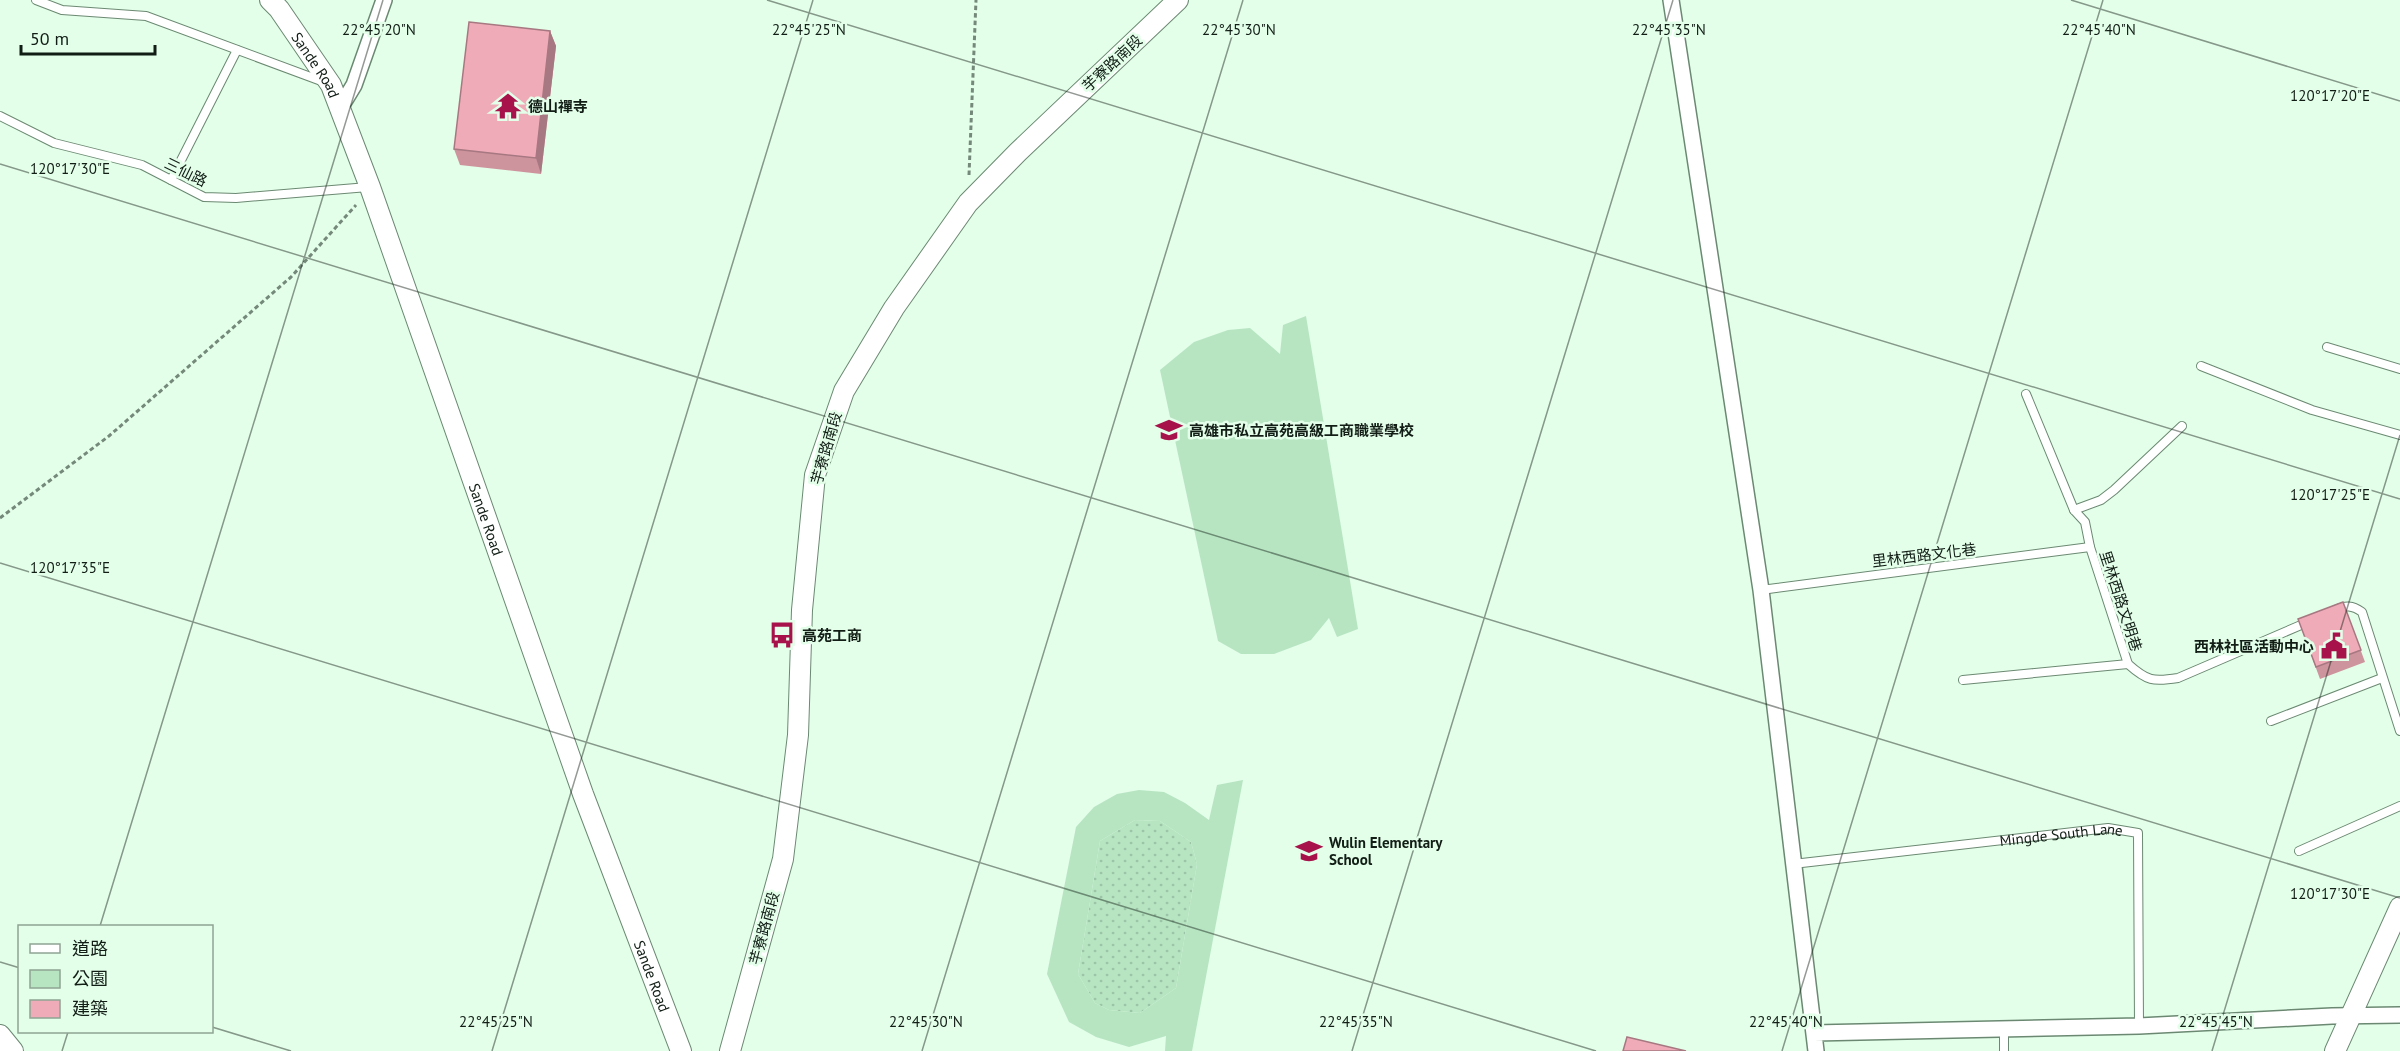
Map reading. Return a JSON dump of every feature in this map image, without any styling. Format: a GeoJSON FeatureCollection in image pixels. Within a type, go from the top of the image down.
{"type":"FeatureCollection","features":[{"type":"Feature","properties":{"kind":"street","name":"Sande Road"},"geometry":{"type":"LineString","coordinates":[[270,0],[279,9],[331,85],[340,108],[370,187],[579,782],[681,1051]]}},
{"type":"Feature","properties":{"kind":"street"},"geometry":{"type":"LineString","coordinates":[[340,108],[354,85],[384,0]]}},
{"type":"Feature","properties":{"kind":"street","name":"芋寮路南段"},"geometry":{"type":"LineString","coordinates":[[730,1051],[783,860],[798,735],[802,610],[815,475],[844,391],[894,308],[968,203],[1017,152],[1178,0]]}},
{"type":"Feature","properties":{"kind":"street"},"geometry":{"type":"LineString","coordinates":[[1671,0],[1761,590],[1816,1051]]}},
{"type":"Feature","properties":{"kind":"street"},"geometry":{"type":"LineString","coordinates":[[2335,1051],[2400,907]]}},
{"type":"Feature","properties":{"kind":"street"},"geometry":{"type":"LineString","coordinates":[[1814,1033],[2139,1026],[2352,1015],[2400,1015]]}},
{"type":"Feature","properties":{"kind":"street"},"geometry":{"type":"LineString","coordinates":[[0,1035],[13,1051]]}},
{"type":"Feature","properties":{"kind":"lane"},"geometry":{"type":"LineString","coordinates":[[36,0],[62,10],[146,16],[331,85]]}},
{"type":"Feature","properties":{"kind":"lane"},"geometry":{"type":"LineString","coordinates":[[171,180],[237,50]]}},
{"type":"Feature","properties":{"kind":"lane","name":"三仙路"},"geometry":{"type":"LineString","coordinates":[[0,116],[54,143],[142,165],[204,197],[236,198],[370,187]]}},
{"type":"Feature","properties":{"kind":"lane"},"geometry":{"type":"LineString","coordinates":[[2327,347],[2400,369]]}},
{"type":"Feature","properties":{"kind":"lane"},"geometry":{"type":"LineString","coordinates":[[2201,366],[2312,410],[2400,435]]}},
{"type":"Feature","properties":{"kind":"lane","name":"里林西路文明巷"},"geometry":{"type":"LineString","coordinates":[[2026,394],[2074,510],[2085,522],[2090,547],[2128,664],[2146,680],[2161,681],[2178,678],[2313,620]]}},
{"type":"Feature","properties":{"kind":"lane"},"geometry":{"type":"LineString","coordinates":[[2074,510],[2101,500],[2115,490],[2182,426]]}},
{"type":"Feature","properties":{"kind":"lane","name":"里林西路文化巷"},"geometry":{"type":"LineString","coordinates":[[1761,590],[2090,547]]}},
{"type":"Feature","properties":{"kind":"lane"},"geometry":{"type":"LineString","coordinates":[[2323,615],[2344,606],[2354,606],[2362,612],[2400,731]]}},
{"type":"Feature","properties":{"kind":"lane"},"geometry":{"type":"LineString","coordinates":[[1964,680],[2128,664]]}},
{"type":"Feature","properties":{"kind":"lane"},"geometry":{"type":"LineString","coordinates":[[2271,721],[2382,678]]}},
{"type":"Feature","properties":{"kind":"lane"},"geometry":{"type":"LineString","coordinates":[[2299,851],[2400,806]]}},
{"type":"Feature","properties":{"kind":"lane","name":"Mingde South Lane"},"geometry":{"type":"LineString","coordinates":[[1793,864],[2108,828],[2138,833],[2139,1026]]}},
{"type":"Feature","properties":{"kind":"lane"},"geometry":{"type":"LineString","coordinates":[[2004,1028],[2004,1051]]}},
{"type":"Feature","properties":{"kind":"path"},"geometry":{"type":"LineString","coordinates":[[968,203],[976,0]]}},
{"type":"Feature","properties":{"kind":"path"},"geometry":{"type":"LineString","coordinates":[[0,518],[109,436],[291,277],[370,187]]}},
{"type":"Feature","properties":{"kind":"green space"},"geometry":{"type":"Polygon","coordinates":[[[1306,316],[1358,629],[1337,637],[1329,618],[1311,640],[1274,654],[1241,654],[1218,641],[1160,370],[1194,342],[1228,330],[1250,328],[1280,354],[1283,325],[1306,316]]]}},
{"type":"Feature","properties":{"kind":"green space"},"geometry":{"type":"Polygon","coordinates":[[[1243,780],[1192,1051],[1165,1051],[1166,1036],[1129,1047],[1096,1037],[1069,1022],[1047,974],[1076,827],[1094,807],[1117,794],[1139,790],[1164,792],[1209,820],[1217,785],[1243,780]],[[1135,820],[1100,841],[1078,974],[1095,1003],[1109,1010],[1140,1013],[1176,988],[1197,864],[1191,842],[1160,821],[1135,820]]]}},
{"type":"Feature","properties":{"kind":"green space"},"geometry":{"type":"Polygon","coordinates":[[[1135,820],[1160,821],[1191,842],[1197,864],[1176,988],[1140,1013],[1109,1010],[1095,1003],[1078,974],[1100,841],[1135,820]]]}},
{"type":"Feature","properties":{"kind":"building","name":"德山禪寺"},"geometry":{"type":"Polygon","coordinates":[[[469,22],[550,31],[536,158],[454,149],[469,22]]]}},
{"type":"Feature","properties":{"kind":"building","name":"西林社區活動中心"},"geometry":{"type":"Polygon","coordinates":[[[2343,602],[2361,650],[2316,667],[2298,619],[2343,602]]]}},
{"type":"Feature","properties":{"kind":"building"},"geometry":{"type":"Polygon","coordinates":[[[1627,1037],[1686,1051],[1623,1051],[1627,1037]]]}},
{"type":"Feature","properties":{"kind":"place","name":"德山禪寺"},"geometry":{"type":"Point","coordinates":[508,106]}},
{"type":"Feature","properties":{"kind":"place","name":"高雄市私立高苑高級工商職業學校"},"geometry":{"type":"Point","coordinates":[1169,430]}},
{"type":"Feature","properties":{"kind":"place","name":"高苑工商"},"geometry":{"type":"Point","coordinates":[782,635]}},
{"type":"Feature","properties":{"kind":"place","name":"西林社區活動中心"},"geometry":{"type":"Point","coordinates":[2334,646]}},
{"type":"Feature","properties":{"kind":"place","name":"Wulin Elementary School"},"geometry":{"type":"Point","coordinates":[1309,851]}}]}
